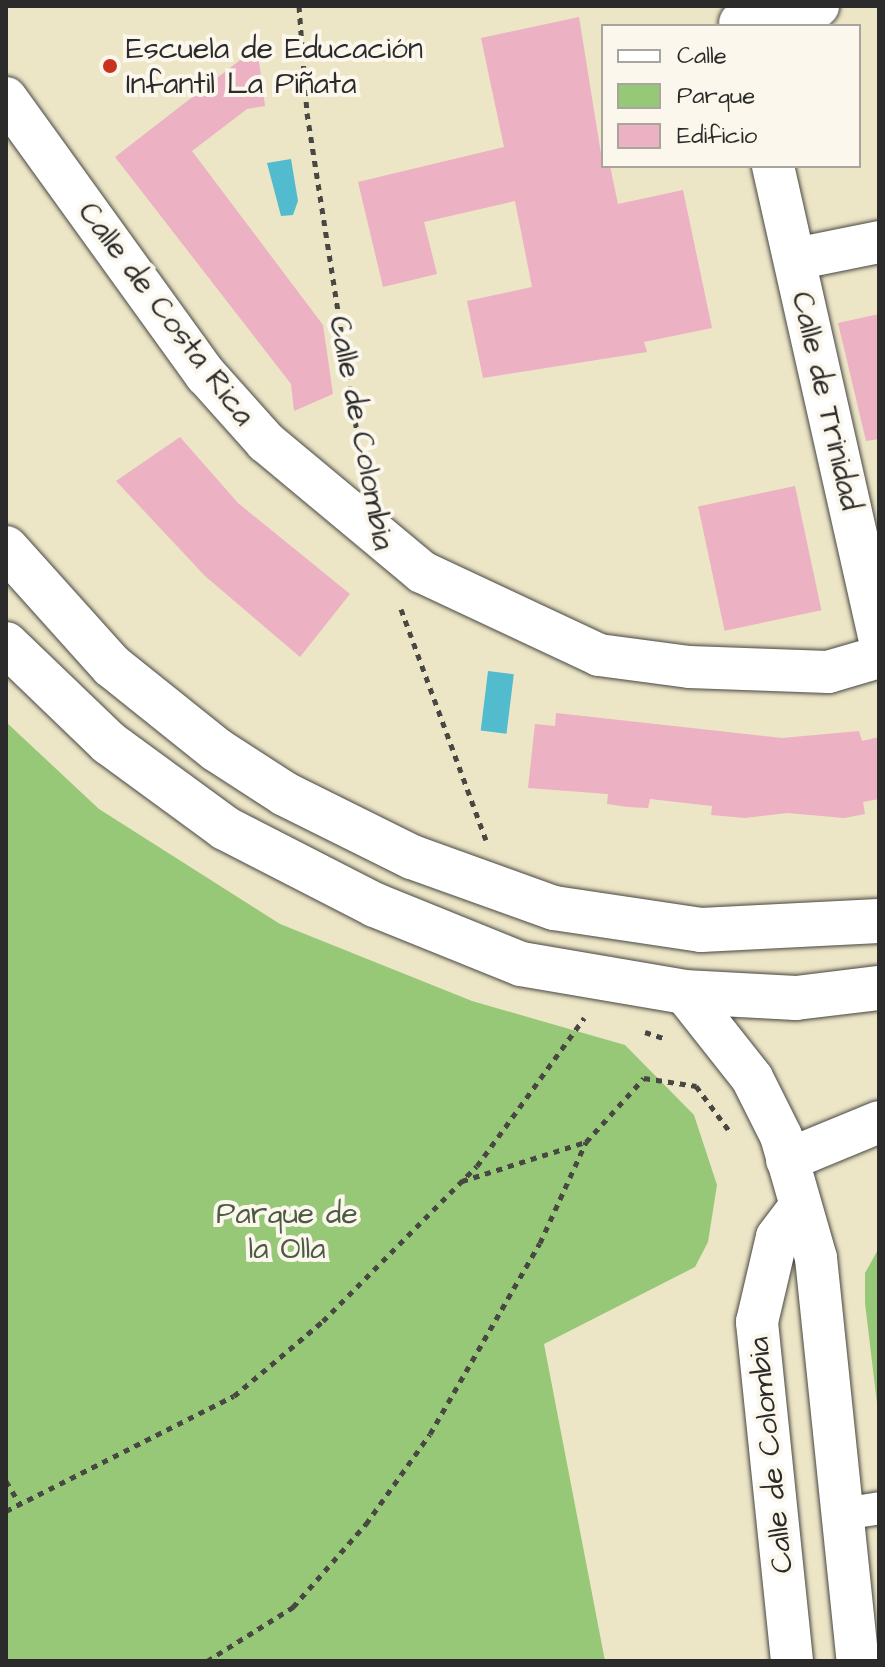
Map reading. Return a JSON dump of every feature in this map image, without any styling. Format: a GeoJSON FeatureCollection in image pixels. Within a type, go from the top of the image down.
{"type":"FeatureCollection","features":[{"type":"Feature","properties":{"kind":"main road"},"geometry":{"type":"LineString","coordinates":[[6,548],[112,666],[217,750],[285,794],[412,857],[554,908],[701,930],[879,921]]}},
{"type":"Feature","properties":{"kind":"main road"},"geometry":{"type":"LineString","coordinates":[[6,644],[109,743],[225,828],[296,868],[521,964],[684,992],[796,998],[879,988]]}},
{"type":"Feature","properties":{"kind":"street"},"geometry":{"type":"LineString","coordinates":[[739,18],[818,6]]}},
{"type":"Feature","properties":{"kind":"street","name":"Calle de Costa Rica"},"geometry":{"type":"LineString","coordinates":[[6,98],[206,375],[266,442],[422,572],[599,655],[689,667],[828,672],[879,657]]}},
{"type":"Feature","properties":{"kind":"street","name":"Calle de Trinidad"},"geometry":{"type":"LineString","coordinates":[[773,168],[879,635]]}},
{"type":"Feature","properties":{"kind":"street"},"geometry":{"type":"LineString","coordinates":[[795,259],[879,242]]}},
{"type":"Feature","properties":{"kind":"street"},"geometry":{"type":"LineString","coordinates":[[684,992],[752,1078],[787,1160],[797,1210],[816,1258],[861,1511],[858,1661]]}},
{"type":"Feature","properties":{"kind":"street"},"geometry":{"type":"LineString","coordinates":[[787,1160],[879,1122]]}},
{"type":"Feature","properties":{"kind":"street","name":"Calle de Colombia"},"geometry":{"type":"LineString","coordinates":[[792,1661],[757,1322],[777,1237],[797,1210]]}},
{"type":"Feature","properties":{"kind":"path","name":"Calle de Colombia"},"geometry":{"type":"LineString","coordinates":[[299,6],[307,113],[375,532]]}},
{"type":"Feature","properties":{"kind":"path","name":"Calle de Colombia"},"geometry":{"type":"LineString","coordinates":[[395,592],[506,890]]}},
{"type":"Feature","properties":{"kind":"path"},"geometry":{"type":"LineString","coordinates":[[6,1511],[234,1396],[323,1321],[461,1181],[584,1018],[624,983]]}},
{"type":"Feature","properties":{"kind":"path"},"geometry":{"type":"LineString","coordinates":[[207,1661],[293,1607],[366,1524],[430,1434],[540,1243],[586,1142],[644,1078],[696,1086],[749,1156],[787,1160]]}},
{"type":"Feature","properties":{"kind":"path"},"geometry":{"type":"LineString","coordinates":[[461,1181],[586,1142]]}},
{"type":"Feature","properties":{"kind":"path"},"geometry":{"type":"LineString","coordinates":[[6,1481],[20,1504]]}},
{"type":"Feature","properties":{"kind":"green space","name":"Parque de la Olla"},"geometry":{"type":"Polygon","coordinates":[[[6,722],[99,809],[280,924],[472,1001],[625,1045],[694,1115],[717,1185],[708,1242],[695,1267],[544,1344],[605,1661],[6,1661],[6,722]]]}},
{"type":"Feature","properties":{"kind":"green space"},"geometry":{"type":"Polygon","coordinates":[[[879,1248],[879,1420],[865,1303],[865,1273],[879,1248]]]}},
{"type":"Feature","properties":{"kind":"water"},"geometry":{"type":"Polygon","coordinates":[[[291,159],[298,201],[293,215],[281,216],[267,163],[291,159]]]}},
{"type":"Feature","properties":{"kind":"water"},"geometry":{"type":"Polygon","coordinates":[[[488,671],[514,674],[506,734],[481,731],[488,671]]]}},
{"type":"Feature","properties":{"kind":"building"},"geometry":{"type":"Polygon","coordinates":[[[579,17],[601,168],[610,168],[618,204],[683,190],[712,328],[644,342],[647,352],[483,378],[467,301],[532,287],[515,201],[424,222],[437,274],[383,287],[358,182],[504,147],[481,38],[579,17]]]}},
{"type":"Feature","properties":{"kind":"building"},"geometry":{"type":"Polygon","coordinates":[[[257,47],[265,106],[247,109],[192,151],[323,325],[333,394],[294,411],[291,384],[115,157],[257,47]]]}},
{"type":"Feature","properties":{"kind":"building"},"geometry":{"type":"Polygon","coordinates":[[[879,314],[879,439],[866,441],[838,323],[879,314]]]}},
{"type":"Feature","properties":{"kind":"building"},"geometry":{"type":"Polygon","coordinates":[[[180,437],[238,503],[350,594],[300,657],[205,576],[116,481],[180,437]]]}},
{"type":"Feature","properties":{"kind":"building"},"geometry":{"type":"Polygon","coordinates":[[[795,486],[821,610],[725,631],[698,507],[795,486]]]}},
{"type":"Feature","properties":{"kind":"building"},"geometry":{"type":"Polygon","coordinates":[[[556,713],[782,738],[859,731],[862,741],[879,737],[879,799],[863,802],[865,814],[844,818],[787,813],[745,818],[711,815],[712,806],[650,799],[648,808],[628,807],[607,804],[608,794],[528,788],[535,724],[555,726],[556,713]]]}},
{"type":"Feature","properties":{"kind":"place","name":"Escuela de Educación Infantil La Piñata"},"geometry":{"type":"Point","coordinates":[110,66]}}]}
